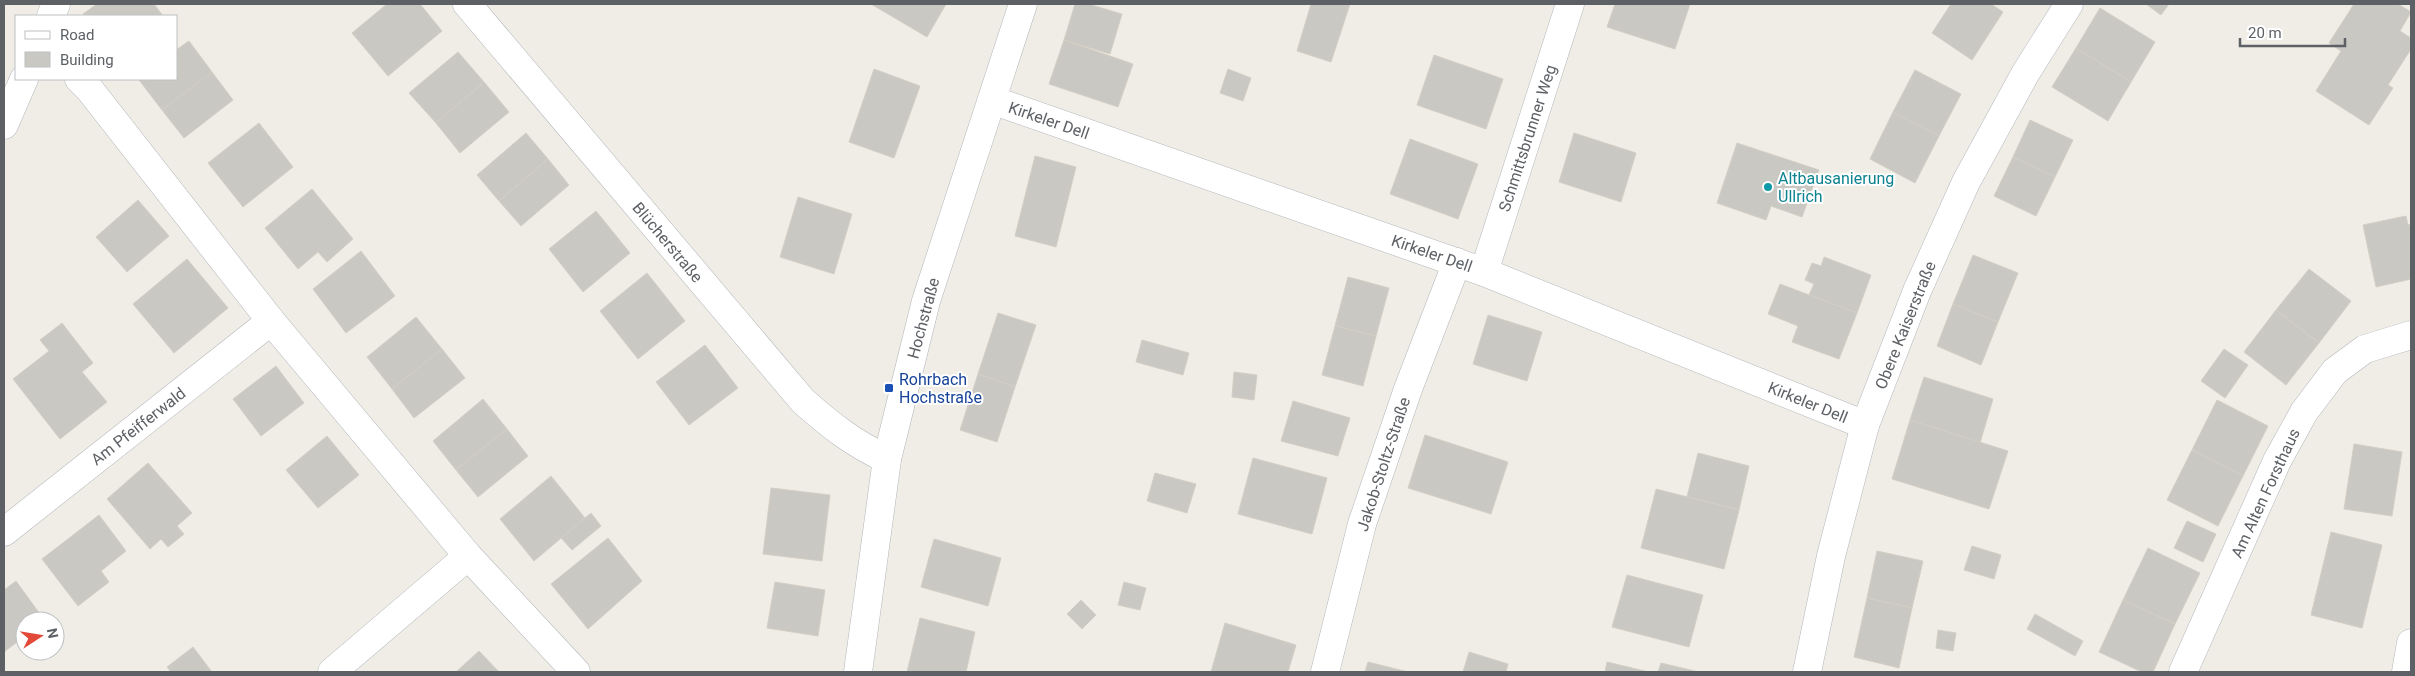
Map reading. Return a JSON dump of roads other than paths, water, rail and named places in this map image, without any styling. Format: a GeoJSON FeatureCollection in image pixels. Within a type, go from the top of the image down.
{"type":"FeatureCollection","features":[{"type":"Feature","properties":{"kind":"street","name":"Blücherstraße"},"geometry":{"type":"LineString","coordinates":[[467,4],[803,401],[840,433],[863,448],[888,459]]}},
{"type":"Feature","properties":{"kind":"street","name":"Hochstraße"},"geometry":{"type":"LineString","coordinates":[[858,672],[888,459],[926,301],[1023,4]]}},
{"type":"Feature","properties":{"kind":"street","name":"Schmittsbrunner Weg"},"geometry":{"type":"LineString","coordinates":[[1484,272],[1570,4]]}},
{"type":"Feature","properties":{"kind":"street","name":"Obere Kaiserstraße"},"geometry":{"type":"LineString","coordinates":[[1807,672],[1831,556],[1865,425],[1917,291],[1966,182],[2025,74],[2069,4]]}},
{"type":"Feature","properties":{"kind":"street"},"geometry":{"type":"LineString","coordinates":[[4,125],[24,80]]}},
{"type":"Feature","properties":{"kind":"street"},"geometry":{"type":"LineString","coordinates":[[80,80],[271,321],[468,556],[576,672]]}},
{"type":"Feature","properties":{"kind":"street","name":"Kirkeler Dell"},"geometry":{"type":"LineString","coordinates":[[992,100],[1484,272],[1865,425]]}},
{"type":"Feature","properties":{"kind":"street","name":"Jakob-Stoltz-Straße"},"geometry":{"type":"LineString","coordinates":[[1325,672],[1362,524],[1408,389],[1457,262]]}},
{"type":"Feature","properties":{"kind":"street","name":"Am Pfeifferwald"},"geometry":{"type":"LineString","coordinates":[[4,532],[271,321]]}},
{"type":"Feature","properties":{"kind":"street","name":"Am Alten Forsthaus"},"geometry":{"type":"LineString","coordinates":[[2183,672],[2277,461],[2304,412],[2335,371],[2365,349],[2411,335]]}},
{"type":"Feature","properties":{"kind":"street"},"geometry":{"type":"LineString","coordinates":[[332,672],[468,556]]}},
{"type":"Feature","properties":{"kind":"street"},"geometry":{"type":"LineString","coordinates":[[2406,672],[2411,643]]}},
{"type":"Feature","properties":{"kind":"place","name":"Altbausanierung Ullrich"},"geometry":{"type":"Point","coordinates":[1768,187]}},
{"type":"Feature","properties":{"kind":"place","name":"Rohrbach Hochstraße"},"geometry":{"type":"Point","coordinates":[889,388]}}]}
